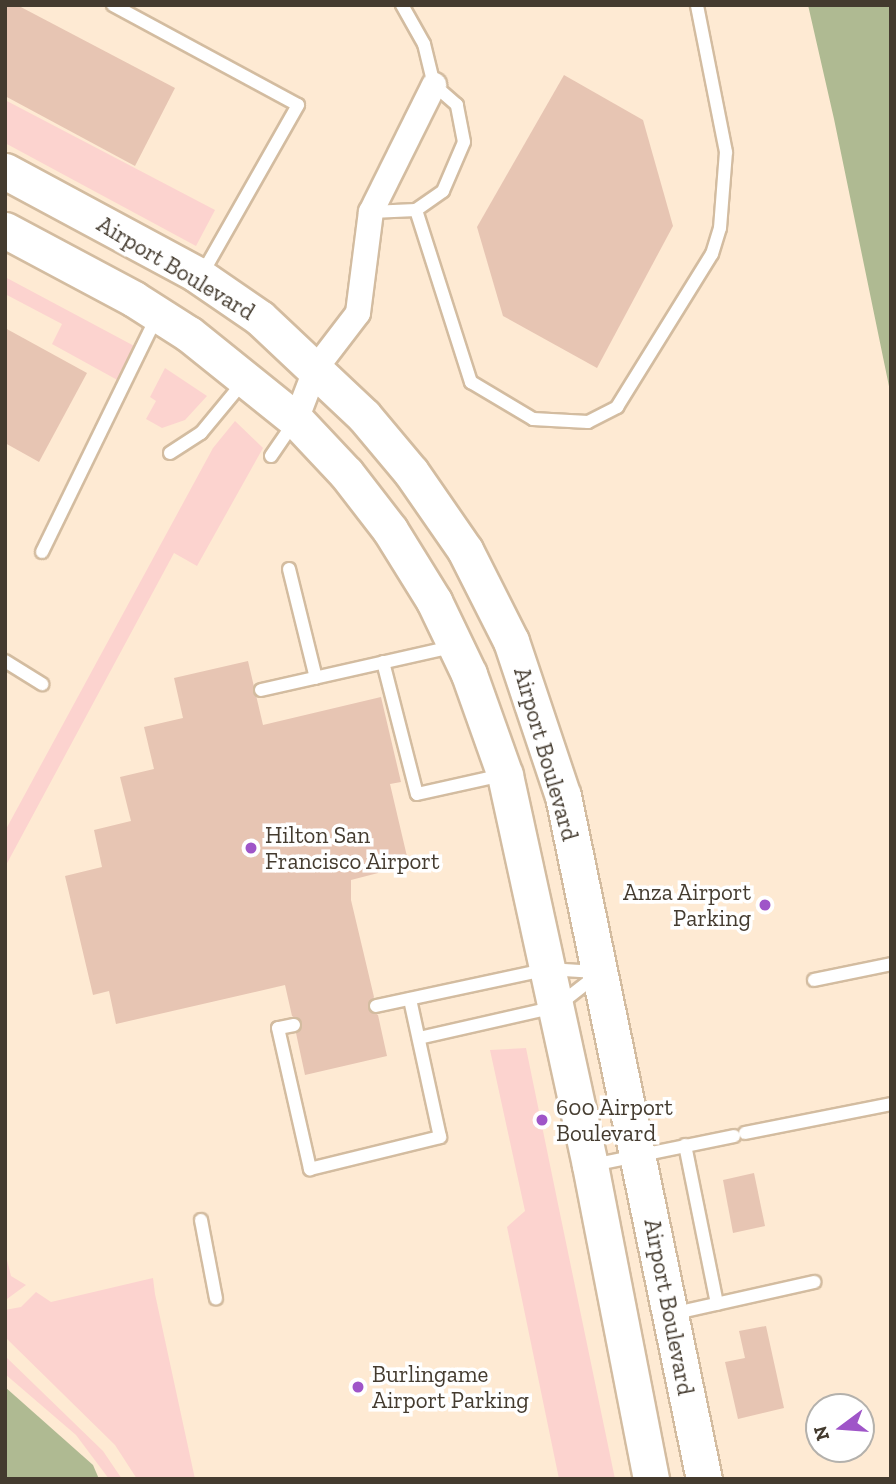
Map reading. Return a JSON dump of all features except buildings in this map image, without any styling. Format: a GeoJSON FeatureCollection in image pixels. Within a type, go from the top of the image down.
{"type":"FeatureCollection","features":[{"type":"Feature","properties":{"kind":"main road","name":"Airport Boulevard"},"geometry":{"type":"LineString","coordinates":[[5,171],[200,277],[260,318],[316,368],[411,472],[465,550],[512,641],[563,796],[704,1479]]}},
{"type":"Feature","properties":{"kind":"main road","name":"Airport Boulevard"},"geometry":{"type":"LineString","coordinates":[[5,230],[158,314],[247,378],[296,420],[346,473],[390,530],[434,601],[456,646],[505,775],[590,1165],[651,1479]]}},
{"type":"Feature","properties":{"kind":"main road"},"geometry":{"type":"LineString","coordinates":[[621,1326],[670,1315]]}},
{"type":"Feature","properties":{"kind":"street"},"geometry":{"type":"LineString","coordinates":[[296,420],[316,368],[358,313],[371,212],[434,85]]}},
{"type":"Feature","properties":{"kind":"lane"},"geometry":{"type":"LineString","coordinates":[[113,5],[298,105],[200,277]]}},
{"type":"Feature","properties":{"kind":"lane"},"geometry":{"type":"LineString","coordinates":[[371,212],[416,210],[443,191],[464,142],[457,105],[434,85],[424,44],[402,5]]}},
{"type":"Feature","properties":{"kind":"lane"},"geometry":{"type":"LineString","coordinates":[[416,210],[471,382],[533,419],[588,422],[617,407],[712,254],[720,228],[726,152],[697,5]]}},
{"type":"Feature","properties":{"kind":"lane"},"geometry":{"type":"LineString","coordinates":[[42,552],[158,314]]}},
{"type":"Feature","properties":{"kind":"lane"},"geometry":{"type":"LineString","coordinates":[[170,453],[201,433],[247,378]]}},
{"type":"Feature","properties":{"kind":"lane"},"geometry":{"type":"LineString","coordinates":[[271,456],[296,420]]}},
{"type":"Feature","properties":{"kind":"lane"},"geometry":{"type":"LineString","coordinates":[[289,569],[316,678]]}},
{"type":"Feature","properties":{"kind":"lane"},"geometry":{"type":"LineString","coordinates":[[261,690],[456,646]]}},
{"type":"Feature","properties":{"kind":"lane"},"geometry":{"type":"LineString","coordinates":[[5,661],[42,684]]}},
{"type":"Feature","properties":{"kind":"lane"},"geometry":{"type":"LineString","coordinates":[[383,662],[417,794],[505,775]]}},
{"type":"Feature","properties":{"kind":"lane"},"geometry":{"type":"LineString","coordinates":[[814,980],[891,964]]}},
{"type":"Feature","properties":{"kind":"lane"},"geometry":{"type":"LineString","coordinates":[[376,1006],[548,969],[599,973]]}},
{"type":"Feature","properties":{"kind":"lane"},"geometry":{"type":"LineString","coordinates":[[419,1038],[556,1007],[599,973]]}},
{"type":"Feature","properties":{"kind":"lane"},"geometry":{"type":"LineString","coordinates":[[294,1025],[278,1028],[310,1169],[440,1137],[410,999]]}},
{"type":"Feature","properties":{"kind":"lane"},"geometry":{"type":"LineString","coordinates":[[590,1165],[891,1104]]}},
{"type":"Feature","properties":{"kind":"lane"},"geometry":{"type":"LineString","coordinates":[[685,1145],[717,1304]]}},
{"type":"Feature","properties":{"kind":"lane"},"geometry":{"type":"LineString","coordinates":[[201,1220],[216,1299]]}},
{"type":"Feature","properties":{"kind":"lane"},"geometry":{"type":"LineString","coordinates":[[670,1315],[814,1282]]}},
{"type":"Feature","properties":{"kind":"shaded area"},"geometry":{"type":"Polygon","coordinates":[[[808,5],[891,5],[891,396],[834,119],[808,5]]]}},
{"type":"Feature","properties":{"kind":"shaded area"},"geometry":{"type":"Polygon","coordinates":[[[5,100],[215,210],[196,246],[5,143],[5,100]]]}},
{"type":"Feature","properties":{"kind":"shaded area"},"geometry":{"type":"Polygon","coordinates":[[[5,277],[138,348],[121,382],[52,344],[62,324],[5,294],[5,277]]]}},
{"type":"Feature","properties":{"kind":"shaded area"},"geometry":{"type":"Polygon","coordinates":[[[165,368],[207,396],[185,420],[162,428],[146,419],[156,401],[150,397],[165,368]]]}},
{"type":"Feature","properties":{"kind":"shaded area"},"geometry":{"type":"Polygon","coordinates":[[[235,421],[263,448],[197,566],[174,553],[5,867],[5,831],[213,448],[235,421]]]}},
{"type":"Feature","properties":{"kind":"shaded area"},"geometry":{"type":"Polygon","coordinates":[[[526,1048],[615,1479],[559,1479],[507,1227],[525,1211],[490,1050],[526,1048]]]}},
{"type":"Feature","properties":{"kind":"shaded area"},"geometry":{"type":"Polygon","coordinates":[[[5,1252],[11,1276],[26,1285],[7,1299],[5,1252]]]}},
{"type":"Feature","properties":{"kind":"shaded area"},"geometry":{"type":"Polygon","coordinates":[[[153,1278],[195,1479],[137,1479],[115,1445],[5,1337],[5,1310],[21,1307],[36,1292],[51,1302],[153,1278]]]}},
{"type":"Feature","properties":{"kind":"shaded area"},"geometry":{"type":"Polygon","coordinates":[[[5,1356],[103,1451],[122,1479],[109,1479],[76,1435],[5,1374],[5,1356]]]}},
{"type":"Feature","properties":{"kind":"shaded area"},"geometry":{"type":"Polygon","coordinates":[[[5,1387],[93,1465],[99,1479],[5,1479],[5,1387]]]}},
{"type":"Feature","properties":{"kind":"place","name":"Hilton San Francisco Airport"},"geometry":{"type":"Point","coordinates":[251,848]}},
{"type":"Feature","properties":{"kind":"place","name":"Anza Airport Parking"},"geometry":{"type":"Point","coordinates":[765,905]}},
{"type":"Feature","properties":{"kind":"place","name":"600 Airport Boulevard"},"geometry":{"type":"Point","coordinates":[542,1120]}},
{"type":"Feature","properties":{"kind":"place","name":"Burlingame Airport Parking"},"geometry":{"type":"Point","coordinates":[358,1387]}}]}
